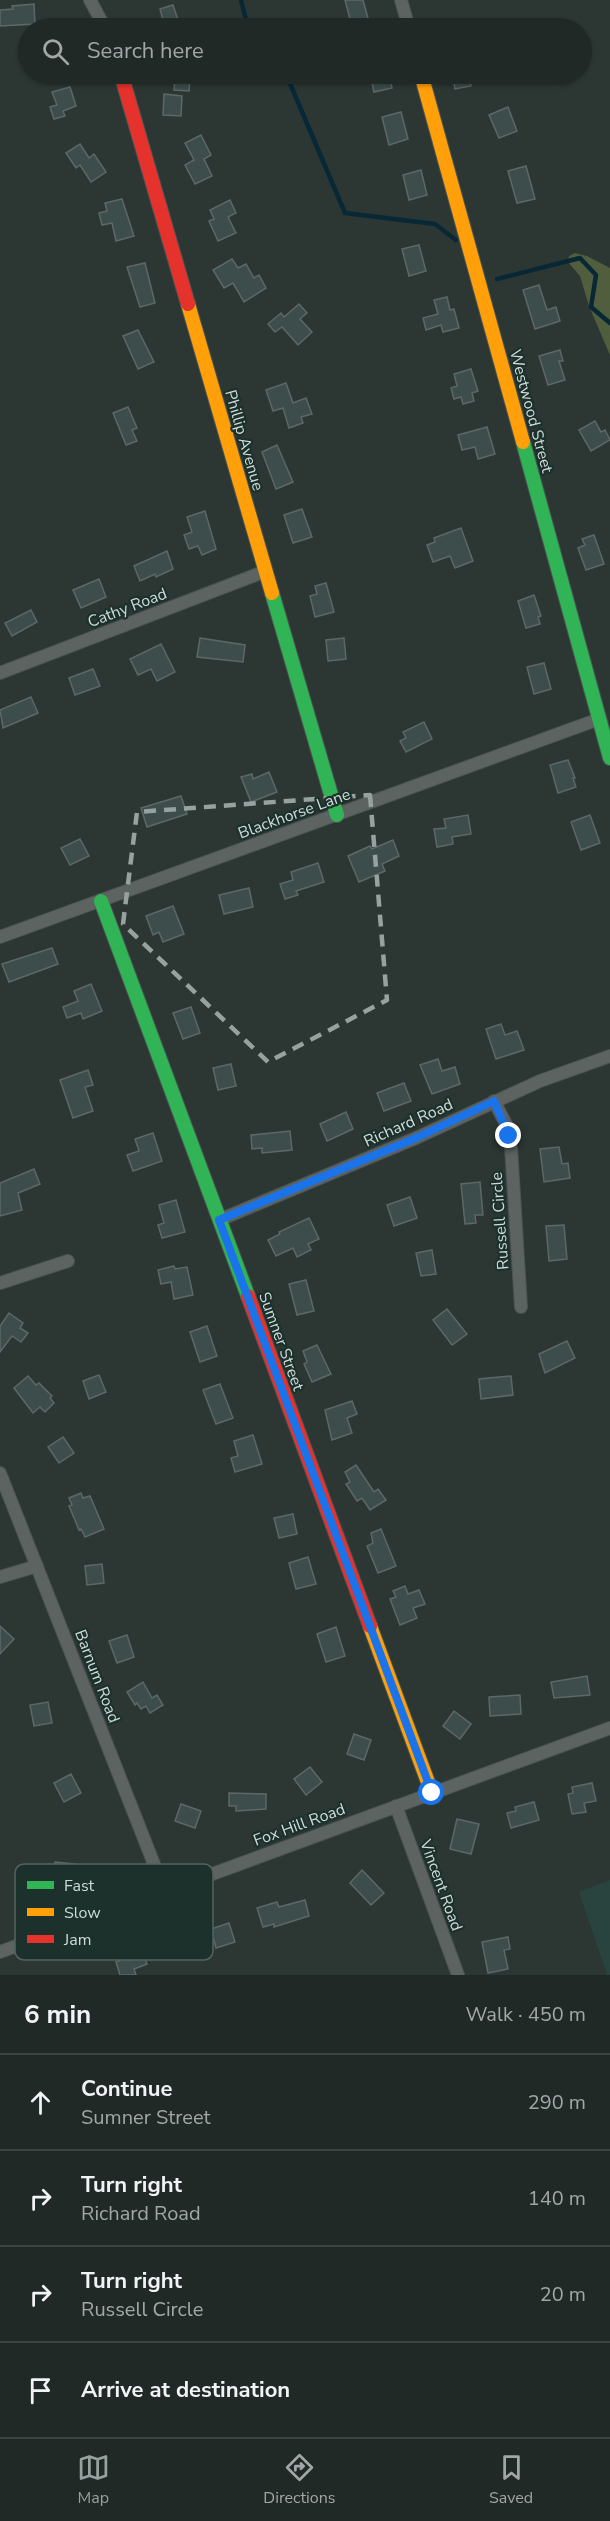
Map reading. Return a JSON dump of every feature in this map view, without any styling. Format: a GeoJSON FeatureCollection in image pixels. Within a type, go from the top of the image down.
{"type":"FeatureCollection","features":[{"type":"Feature","properties":{"kind":"street"},"geometry":{"type":"LineString","coordinates":[[90,0],[100,18]]}},
{"type":"Feature","properties":{"kind":"street"},"geometry":{"type":"LineString","coordinates":[[401,0],[406,18]]}},
{"type":"Feature","properties":{"kind":"street","name":"Phillip Avenue"},"geometry":{"type":"LineString","coordinates":[[124,84],[337,815]]}},
{"type":"Feature","properties":{"kind":"street","name":"Westwood Street"},"geometry":{"type":"LineString","coordinates":[[424,84],[610,758]]}},
{"type":"Feature","properties":{"kind":"street","name":"Cathy Road"},"geometry":{"type":"LineString","coordinates":[[0,673],[266,571]]}},
{"type":"Feature","properties":{"kind":"street","name":"Blackhorse Lane"},"geometry":{"type":"LineString","coordinates":[[0,937],[599,719]]}},
{"type":"Feature","properties":{"kind":"street","name":"Sumner Street"},"geometry":{"type":"LineString","coordinates":[[101,901],[432,1793]]}},
{"type":"Feature","properties":{"kind":"street","name":"Richard Road"},"geometry":{"type":"LineString","coordinates":[[219,1220],[416,1138],[552,1076],[610,1056]]}},
{"type":"Feature","properties":{"kind":"street","name":"Russell Circle"},"geometry":{"type":"LineString","coordinates":[[494,1101],[509,1136],[521,1307]]}},
{"type":"Feature","properties":{"kind":"street"},"geometry":{"type":"LineString","coordinates":[[0,1282],[68,1261]]}},
{"type":"Feature","properties":{"kind":"street","name":"Barnum Road"},"geometry":{"type":"LineString","coordinates":[[0,1473],[154,1864]]}},
{"type":"Feature","properties":{"kind":"street"},"geometry":{"type":"LineString","coordinates":[[0,1577],[37,1566]]}},
{"type":"Feature","properties":{"kind":"street","name":"Fox Hill Road"},"geometry":{"type":"LineString","coordinates":[[213,1874],[610,1728]]}},
{"type":"Feature","properties":{"kind":"street","name":"Vincent Road"},"geometry":{"type":"LineString","coordinates":[[396,1806],[458,1975]]}},
{"type":"Feature","properties":{"kind":"street","name":"Fox Hill Road"},"geometry":{"type":"LineString","coordinates":[[0,1952],[15,1947]]}},
{"type":"Feature","properties":{"kind":"highlighted area"},"geometry":{"type":"Polygon","coordinates":[[[370,795],[387,1000],[268,1062],[123,924],[137,812],[370,795]]]}},
{"type":"Feature","properties":{"kind":"shaded area"},"geometry":{"type":"Polygon","coordinates":[[[610,1880],[610,1975],[607,1975],[579,1892],[610,1880]]]}},
{"type":"Feature","properties":{"kind":"green space"},"geometry":{"type":"Polygon","coordinates":[[[575,253],[587,256],[610,268],[610,355],[589,306],[580,276],[568,262],[569,256],[575,253]]]}},
{"type":"Feature","properties":{"kind":"building"},"geometry":{"type":"Polygon","coordinates":[[[345,0],[363,0],[368,18],[350,18],[345,0]]]}},
{"type":"Feature","properties":{"kind":"building"},"geometry":{"type":"Polygon","coordinates":[[[34,4],[35,18],[18,18],[18,25],[0,26],[0,10],[13,9],[12,6],[34,4]]]}},
{"type":"Feature","properties":{"kind":"building"},"geometry":{"type":"Polygon","coordinates":[[[173,5],[177,18],[162,18],[160,9],[173,5]]]}},
{"type":"Feature","properties":{"kind":"building"},"geometry":{"type":"Polygon","coordinates":[[[174,84],[190,84],[189,91],[174,90],[174,84]]]}},
{"type":"Feature","properties":{"kind":"building"},"geometry":{"type":"Polygon","coordinates":[[[372,84],[391,84],[392,88],[374,92],[372,84]]]}},
{"type":"Feature","properties":{"kind":"building"},"geometry":{"type":"Polygon","coordinates":[[[454,84],[470,84],[471,86],[455,89],[454,84]]]}},
{"type":"Feature","properties":{"kind":"building"},"geometry":{"type":"Polygon","coordinates":[[[70,87],[76,106],[63,111],[65,116],[54,119],[50,107],[57,105],[52,92],[70,87]]]}},
{"type":"Feature","properties":{"kind":"building"},"geometry":{"type":"Polygon","coordinates":[[[164,94],[182,96],[181,116],[163,115],[164,94]]]}},
{"type":"Feature","properties":{"kind":"building"},"geometry":{"type":"Polygon","coordinates":[[[508,107],[517,131],[499,138],[489,115],[508,107]]]}},
{"type":"Feature","properties":{"kind":"building"},"geometry":{"type":"Polygon","coordinates":[[[401,112],[408,139],[389,145],[382,117],[401,112]]]}},
{"type":"Feature","properties":{"kind":"building"},"geometry":{"type":"Polygon","coordinates":[[[201,135],[211,155],[204,159],[212,176],[195,184],[185,165],[194,160],[185,143],[201,135]]]}},
{"type":"Feature","properties":{"kind":"building"},"geometry":{"type":"Polygon","coordinates":[[[80,144],[89,158],[94,154],[106,172],[91,182],[80,165],[76,168],[66,153],[80,144]]]}},
{"type":"Feature","properties":{"kind":"building"},"geometry":{"type":"Polygon","coordinates":[[[526,166],[535,199],[517,203],[508,171],[526,166]]]}},
{"type":"Feature","properties":{"kind":"building"},"geometry":{"type":"Polygon","coordinates":[[[421,170],[427,195],[409,200],[403,175],[421,170]]]}},
{"type":"Feature","properties":{"kind":"building"},"geometry":{"type":"Polygon","coordinates":[[[122,199],[134,236],[116,241],[112,223],[102,225],[99,213],[107,211],[105,203],[122,199]]]}},
{"type":"Feature","properties":{"kind":"building"},"geometry":{"type":"Polygon","coordinates":[[[230,200],[236,213],[228,217],[236,233],[218,241],[209,221],[214,219],[210,210],[230,200]]]}},
{"type":"Feature","properties":{"kind":"building"},"geometry":{"type":"Polygon","coordinates":[[[419,245],[426,271],[409,276],[402,249],[419,245]]]}},
{"type":"Feature","properties":{"kind":"building"},"geometry":{"type":"Polygon","coordinates":[[[232,259],[238,268],[246,264],[254,278],[259,275],[266,288],[244,302],[233,283],[224,288],[213,270],[232,259]]]}},
{"type":"Feature","properties":{"kind":"building"},"geometry":{"type":"Polygon","coordinates":[[[145,263],[155,303],[140,307],[127,267],[145,263]]]}},
{"type":"Feature","properties":{"kind":"building"},"geometry":{"type":"Polygon","coordinates":[[[539,285],[547,310],[556,307],[560,321],[535,329],[523,290],[539,285]]]}},
{"type":"Feature","properties":{"kind":"building"},"geometry":{"type":"Polygon","coordinates":[[[447,297],[450,310],[454,309],[459,328],[443,332],[441,325],[426,330],[423,318],[438,314],[434,300],[447,297]]]}},
{"type":"Feature","properties":{"kind":"building"},"geometry":{"type":"Polygon","coordinates":[[[299,304],[307,313],[300,319],[312,332],[298,345],[282,327],[275,332],[268,324],[281,313],[284,317],[299,304]]]}},
{"type":"Feature","properties":{"kind":"building"},"geometry":{"type":"Polygon","coordinates":[[[138,330],[154,362],[138,369],[123,336],[138,330]]]}},
{"type":"Feature","properties":{"kind":"building"},"geometry":{"type":"Polygon","coordinates":[[[560,350],[563,361],[559,361],[565,380],[548,385],[539,356],[560,350]]]}},
{"type":"Feature","properties":{"kind":"building"},"geometry":{"type":"Polygon","coordinates":[[[471,369],[478,391],[472,393],[474,401],[463,404],[461,397],[454,399],[451,388],[457,386],[454,374],[471,369]]]}},
{"type":"Feature","properties":{"kind":"building"},"geometry":{"type":"Polygon","coordinates":[[[286,383],[293,403],[306,398],[312,414],[301,417],[303,423],[289,428],[283,408],[273,411],[266,390],[286,383]]]}},
{"type":"Feature","properties":{"kind":"building"},"geometry":{"type":"Polygon","coordinates":[[[128,407],[137,428],[132,430],[137,441],[126,445],[113,413],[128,407]]]}},
{"type":"Feature","properties":{"kind":"building"},"geometry":{"type":"Polygon","coordinates":[[[595,421],[601,432],[605,430],[610,440],[591,451],[579,430],[595,421]]]}},
{"type":"Feature","properties":{"kind":"building"},"geometry":{"type":"Polygon","coordinates":[[[487,427],[495,454],[478,459],[475,447],[462,450],[458,435],[487,427]]]}},
{"type":"Feature","properties":{"kind":"building"},"geometry":{"type":"Polygon","coordinates":[[[277,445],[293,482],[276,489],[262,452],[277,445]]]}},
{"type":"Feature","properties":{"kind":"building"},"geometry":{"type":"Polygon","coordinates":[[[302,509],[312,537],[293,543],[284,515],[302,509]]]}},
{"type":"Feature","properties":{"kind":"building"},"geometry":{"type":"Polygon","coordinates":[[[205,511],[216,549],[202,555],[198,546],[189,549],[184,535],[192,532],[187,517],[205,511]]]}},
{"type":"Feature","properties":{"kind":"building"},"geometry":{"type":"Polygon","coordinates":[[[461,528],[473,561],[455,568],[450,556],[433,562],[427,545],[435,542],[434,538],[461,528]]]}},
{"type":"Feature","properties":{"kind":"building"},"geometry":{"type":"Polygon","coordinates":[[[594,535],[604,564],[586,570],[578,548],[585,545],[582,539],[594,535]]]}},
{"type":"Feature","properties":{"kind":"building"},"geometry":{"type":"Polygon","coordinates":[[[167,551],[173,569],[140,581],[134,566],[167,551]]]}},
{"type":"Feature","properties":{"kind":"building"},"geometry":{"type":"Polygon","coordinates":[[[99,579],[106,597],[81,608],[73,590],[99,579]]]}},
{"type":"Feature","properties":{"kind":"building"},"geometry":{"type":"Polygon","coordinates":[[[326,583],[334,612],[315,617],[310,596],[317,594],[315,586],[326,583]]]}},
{"type":"Feature","properties":{"kind":"building"},"geometry":{"type":"Polygon","coordinates":[[[534,595],[541,616],[538,617],[540,624],[526,628],[518,601],[534,595]]]}},
{"type":"Feature","properties":{"kind":"building"},"geometry":{"type":"Polygon","coordinates":[[[31,610],[37,622],[12,636],[5,623],[31,610]]]}},
{"type":"Feature","properties":{"kind":"building"},"geometry":{"type":"Polygon","coordinates":[[[200,638],[245,645],[243,662],[197,657],[200,638]]]}},
{"type":"Feature","properties":{"kind":"building"},"geometry":{"type":"Polygon","coordinates":[[[344,638],[346,659],[328,661],[326,640],[344,638]]]}},
{"type":"Feature","properties":{"kind":"building"},"geometry":{"type":"Polygon","coordinates":[[[161,644],[175,672],[157,681],[151,669],[138,675],[130,659],[161,644]]]}},
{"type":"Feature","properties":{"kind":"building"},"geometry":{"type":"Polygon","coordinates":[[[544,663],[551,689],[534,694],[527,667],[544,663]]]}},
{"type":"Feature","properties":{"kind":"building"},"geometry":{"type":"Polygon","coordinates":[[[93,669],[100,686],[75,695],[69,678],[93,669]]]}},
{"type":"Feature","properties":{"kind":"building"},"geometry":{"type":"Polygon","coordinates":[[[31,697],[38,713],[3,728],[0,710],[31,697]]]}},
{"type":"Feature","properties":{"kind":"building"},"geometry":{"type":"Polygon","coordinates":[[[424,722],[432,739],[406,752],[400,741],[406,738],[403,732],[424,722]]]}},
{"type":"Feature","properties":{"kind":"building"},"geometry":{"type":"Polygon","coordinates":[[[568,760],[576,787],[558,793],[550,765],[568,760]]]}},
{"type":"Feature","properties":{"kind":"building"},"geometry":{"type":"Polygon","coordinates":[[[269,772],[277,792],[251,802],[241,777],[252,774],[253,779],[269,772]]]}},
{"type":"Feature","properties":{"kind":"building"},"geometry":{"type":"Polygon","coordinates":[[[181,796],[187,814],[147,827],[141,808],[181,796]]]}},
{"type":"Feature","properties":{"kind":"building"},"geometry":{"type":"Polygon","coordinates":[[[468,815],[471,834],[452,837],[453,844],[437,847],[434,829],[446,828],[444,819],[468,815]]]}},
{"type":"Feature","properties":{"kind":"building"},"geometry":{"type":"Polygon","coordinates":[[[590,815],[600,843],[581,850],[571,822],[590,815]]]}},
{"type":"Feature","properties":{"kind":"building"},"geometry":{"type":"Polygon","coordinates":[[[80,839],[89,856],[70,865],[61,848],[80,839]]]}},
{"type":"Feature","properties":{"kind":"building"},"geometry":{"type":"Polygon","coordinates":[[[393,840],[399,856],[382,864],[385,871],[359,882],[348,856],[370,846],[372,849],[393,840]]]}},
{"type":"Feature","properties":{"kind":"building"},"geometry":{"type":"Polygon","coordinates":[[[318,863],[324,882],[296,891],[298,895],[285,899],[280,884],[293,880],[291,872],[318,863]]]}},
{"type":"Feature","properties":{"kind":"building"},"geometry":{"type":"Polygon","coordinates":[[[249,888],[253,907],[224,914],[219,895],[249,888]]]}},
{"type":"Feature","properties":{"kind":"building"},"geometry":{"type":"Polygon","coordinates":[[[173,906],[184,934],[163,942],[159,932],[153,935],[146,916],[173,906]]]}},
{"type":"Feature","properties":{"kind":"building"},"geometry":{"type":"Polygon","coordinates":[[[52,948],[58,964],[9,982],[2,964],[52,948]]]}},
{"type":"Feature","properties":{"kind":"building"},"geometry":{"type":"Polygon","coordinates":[[[91,984],[102,1011],[83,1019],[81,1013],[67,1018],[63,1007],[78,1001],[74,991],[91,984]]]}},
{"type":"Feature","properties":{"kind":"building"},"geometry":{"type":"Polygon","coordinates":[[[191,1007],[200,1033],[183,1039],[173,1013],[191,1007]]]}},
{"type":"Feature","properties":{"kind":"building"},"geometry":{"type":"Polygon","coordinates":[[[501,1024],[505,1035],[517,1031],[524,1050],[496,1059],[486,1029],[501,1024]]]}},
{"type":"Feature","properties":{"kind":"building"},"geometry":{"type":"Polygon","coordinates":[[[438,1059],[442,1071],[455,1067],[460,1084],[432,1094],[420,1065],[438,1059]]]}},
{"type":"Feature","properties":{"kind":"building"},"geometry":{"type":"Polygon","coordinates":[[[231,1064],[236,1086],[218,1090],[213,1068],[231,1064]]]}},
{"type":"Feature","properties":{"kind":"building"},"geometry":{"type":"Polygon","coordinates":[[[88,1070],[93,1085],[85,1087],[93,1111],[73,1118],[60,1080],[88,1070]]]}},
{"type":"Feature","properties":{"kind":"building"},"geometry":{"type":"Polygon","coordinates":[[[404,1083],[411,1101],[384,1111],[377,1093],[404,1083]]]}},
{"type":"Feature","properties":{"kind":"building"},"geometry":{"type":"Polygon","coordinates":[[[346,1112],[353,1129],[327,1141],[320,1124],[346,1112]]]}},
{"type":"Feature","properties":{"kind":"building"},"geometry":{"type":"Polygon","coordinates":[[[290,1131],[292,1150],[262,1153],[262,1148],[252,1149],[251,1135],[290,1131]]]}},
{"type":"Feature","properties":{"kind":"building"},"geometry":{"type":"Polygon","coordinates":[[[153,1133],[162,1161],[133,1171],[127,1155],[139,1151],[135,1139],[153,1133]]]}},
{"type":"Feature","properties":{"kind":"building"},"geometry":{"type":"Polygon","coordinates":[[[559,1147],[562,1164],[568,1163],[570,1178],[544,1182],[540,1149],[559,1147]]]}},
{"type":"Feature","properties":{"kind":"building"},"geometry":{"type":"Polygon","coordinates":[[[34,1169],[40,1184],[18,1193],[22,1210],[0,1216],[0,1183],[34,1169]]]}},
{"type":"Feature","properties":{"kind":"building"},"geometry":{"type":"Polygon","coordinates":[[[480,1182],[483,1215],[475,1215],[476,1223],[465,1224],[461,1184],[480,1182]]]}},
{"type":"Feature","properties":{"kind":"building"},"geometry":{"type":"Polygon","coordinates":[[[410,1197],[417,1218],[394,1226],[387,1205],[410,1197]]]}},
{"type":"Feature","properties":{"kind":"building"},"geometry":{"type":"Polygon","coordinates":[[[176,1200],[185,1232],[162,1238],[158,1225],[164,1223],[159,1205],[176,1200]]]}},
{"type":"Feature","properties":{"kind":"building"},"geometry":{"type":"Polygon","coordinates":[[[309,1218],[319,1239],[308,1244],[311,1250],[297,1257],[293,1248],[276,1256],[268,1240],[280,1234],[279,1232],[309,1218]]]}},
{"type":"Feature","properties":{"kind":"building"},"geometry":{"type":"Polygon","coordinates":[[[564,1225],[567,1259],[549,1261],[546,1226],[564,1225]]]}},
{"type":"Feature","properties":{"kind":"building"},"geometry":{"type":"Polygon","coordinates":[[[432,1250],[436,1274],[421,1276],[416,1253],[432,1250]]]}},
{"type":"Feature","properties":{"kind":"building"},"geometry":{"type":"Polygon","coordinates":[[[174,1266],[175,1269],[187,1267],[193,1295],[174,1299],[171,1282],[161,1284],[158,1270],[174,1266]]]}},
{"type":"Feature","properties":{"kind":"building"},"geometry":{"type":"Polygon","coordinates":[[[306,1280],[314,1311],[297,1315],[289,1284],[306,1280]]]}},
{"type":"Feature","properties":{"kind":"building"},"geometry":{"type":"Polygon","coordinates":[[[447,1309],[467,1334],[452,1345],[433,1320],[447,1309]]]}},
{"type":"Feature","properties":{"kind":"building"},"geometry":{"type":"Polygon","coordinates":[[[9,1313],[23,1323],[20,1328],[28,1333],[21,1342],[12,1336],[0,1352],[0,1326],[9,1313]]]}},
{"type":"Feature","properties":{"kind":"building"},"geometry":{"type":"Polygon","coordinates":[[[207,1326],[217,1356],[200,1362],[190,1332],[207,1326]]]}},
{"type":"Feature","properties":{"kind":"building"},"geometry":{"type":"Polygon","coordinates":[[[567,1341],[575,1358],[545,1373],[539,1354],[567,1341]]]}},
{"type":"Feature","properties":{"kind":"building"},"geometry":{"type":"Polygon","coordinates":[[[317,1345],[331,1374],[312,1382],[304,1364],[307,1362],[303,1351],[317,1345]]]}},
{"type":"Feature","properties":{"kind":"building"},"geometry":{"type":"Polygon","coordinates":[[[99,1375],[106,1392],[89,1399],[83,1381],[99,1375]]]}},
{"type":"Feature","properties":{"kind":"building"},"geometry":{"type":"Polygon","coordinates":[[[28,1376],[52,1396],[50,1398],[54,1403],[45,1412],[40,1407],[33,1413],[14,1388],[28,1376]]]}},
{"type":"Feature","properties":{"kind":"building"},"geometry":{"type":"Polygon","coordinates":[[[511,1376],[513,1395],[481,1399],[479,1379],[511,1376]]]}},
{"type":"Feature","properties":{"kind":"building"},"geometry":{"type":"Polygon","coordinates":[[[220,1384],[233,1418],[216,1424],[203,1390],[220,1384]]]}},
{"type":"Feature","properties":{"kind":"building"},"geometry":{"type":"Polygon","coordinates":[[[352,1401],[357,1414],[347,1418],[352,1433],[332,1440],[325,1410],[352,1401]]]}},
{"type":"Feature","properties":{"kind":"building"},"geometry":{"type":"Polygon","coordinates":[[[253,1435],[262,1464],[235,1472],[231,1458],[238,1456],[234,1441],[253,1435]]]}},
{"type":"Feature","properties":{"kind":"building"},"geometry":{"type":"Polygon","coordinates":[[[63,1437],[74,1453],[59,1463],[48,1447],[63,1437]]]}},
{"type":"Feature","properties":{"kind":"building"},"geometry":{"type":"Polygon","coordinates":[[[356,1465],[374,1492],[378,1489],[386,1500],[370,1510],[362,1498],[357,1501],[346,1484],[350,1482],[345,1472],[356,1465]]]}},
{"type":"Feature","properties":{"kind":"building"},"geometry":{"type":"Polygon","coordinates":[[[81,1493],[83,1498],[90,1496],[104,1529],[85,1537],[81,1529],[79,1530],[69,1506],[72,1505],[69,1498],[81,1493]]]}},
{"type":"Feature","properties":{"kind":"building"},"geometry":{"type":"Polygon","coordinates":[[[293,1514],[297,1534],[279,1538],[274,1518],[293,1514]]]}},
{"type":"Feature","properties":{"kind":"building"},"geometry":{"type":"Polygon","coordinates":[[[381,1529],[396,1566],[378,1573],[367,1546],[373,1543],[371,1533],[381,1529]]]}},
{"type":"Feature","properties":{"kind":"building"},"geometry":{"type":"Polygon","coordinates":[[[308,1557],[316,1584],[296,1589],[289,1563],[308,1557]]]}},
{"type":"Feature","properties":{"kind":"building"},"geometry":{"type":"Polygon","coordinates":[[[102,1564],[104,1583],[87,1585],[85,1566],[102,1564]]]}},
{"type":"Feature","properties":{"kind":"building"},"geometry":{"type":"Polygon","coordinates":[[[405,1586],[408,1594],[419,1590],[425,1604],[413,1608],[417,1618],[400,1625],[390,1599],[396,1597],[393,1591],[405,1586]]]}},
{"type":"Feature","properties":{"kind":"building"},"geometry":{"type":"Polygon","coordinates":[[[0,1626],[14,1639],[0,1654],[0,1626]]]}},
{"type":"Feature","properties":{"kind":"building"},"geometry":{"type":"Polygon","coordinates":[[[336,1627],[345,1656],[326,1662],[317,1634],[336,1627]]]}},
{"type":"Feature","properties":{"kind":"building"},"geometry":{"type":"Polygon","coordinates":[[[127,1635],[134,1657],[117,1663],[109,1641],[127,1635]]]}},
{"type":"Feature","properties":{"kind":"building"},"geometry":{"type":"Polygon","coordinates":[[[587,1676],[590,1695],[554,1698],[551,1682],[587,1676]]]}},
{"type":"Feature","properties":{"kind":"building"},"geometry":{"type":"Polygon","coordinates":[[[143,1682],[152,1698],[157,1695],[163,1705],[150,1713],[146,1706],[141,1709],[137,1703],[135,1705],[127,1692],[143,1682]]]}},
{"type":"Feature","properties":{"kind":"building"},"geometry":{"type":"Polygon","coordinates":[[[520,1695],[521,1714],[490,1716],[489,1697],[520,1695]]]}},
{"type":"Feature","properties":{"kind":"building"},"geometry":{"type":"Polygon","coordinates":[[[48,1702],[52,1723],[34,1726],[30,1705],[48,1702]]]}},
{"type":"Feature","properties":{"kind":"building"},"geometry":{"type":"Polygon","coordinates":[[[454,1711],[471,1724],[460,1739],[443,1726],[454,1711]]]}},
{"type":"Feature","properties":{"kind":"building"},"geometry":{"type":"Polygon","coordinates":[[[354,1734],[371,1740],[364,1760],[347,1754],[354,1734]]]}},
{"type":"Feature","properties":{"kind":"building"},"geometry":{"type":"Polygon","coordinates":[[[310,1767],[322,1782],[306,1795],[294,1779],[310,1767]]]}},
{"type":"Feature","properties":{"kind":"building"},"geometry":{"type":"Polygon","coordinates":[[[71,1774],[81,1793],[64,1802],[54,1783],[71,1774]]]}},
{"type":"Feature","properties":{"kind":"building"},"geometry":{"type":"Polygon","coordinates":[[[592,1783],[596,1801],[584,1803],[586,1812],[572,1814],[568,1794],[573,1793],[572,1787],[592,1783]]]}},
{"type":"Feature","properties":{"kind":"building"},"geometry":{"type":"Polygon","coordinates":[[[229,1793],[266,1794],[266,1809],[236,1811],[236,1806],[229,1806],[229,1793]]]}},
{"type":"Feature","properties":{"kind":"building"},"geometry":{"type":"Polygon","coordinates":[[[534,1802],[539,1820],[511,1828],[507,1813],[516,1811],[515,1807],[534,1802]]]}},
{"type":"Feature","properties":{"kind":"building"},"geometry":{"type":"Polygon","coordinates":[[[181,1804],[201,1811],[195,1828],[175,1821],[181,1804]]]}},
{"type":"Feature","properties":{"kind":"building"},"geometry":{"type":"Polygon","coordinates":[[[457,1819],[479,1824],[471,1854],[450,1849],[457,1819]]]}},
{"type":"Feature","properties":{"kind":"building"},"geometry":{"type":"Polygon","coordinates":[[[362,1870],[384,1893],[371,1905],[350,1883],[362,1870]]]}},
{"type":"Feature","properties":{"kind":"building"},"geometry":{"type":"Polygon","coordinates":[[[305,1900],[309,1916],[274,1927],[274,1924],[263,1927],[257,1908],[277,1902],[279,1907],[305,1900]]]}},
{"type":"Feature","properties":{"kind":"building"},"geometry":{"type":"Polygon","coordinates":[[[229,1923],[235,1942],[216,1948],[213,1928],[229,1923]]]}},
{"type":"Feature","properties":{"kind":"building"},"geometry":{"type":"Polygon","coordinates":[[[508,1937],[510,1949],[504,1950],[508,1969],[488,1973],[482,1942],[508,1937]]]}},
{"type":"Feature","properties":{"kind":"building"},"geometry":{"type":"Polygon","coordinates":[[[146,1960],[147,1964],[134,1969],[136,1975],[120,1975],[116,1962],[146,1960]]]}},
{"type":"Feature","properties":{"kind":"waterway"},"geometry":{"type":"LineString","coordinates":[[241,0],[246,18]]}},
{"type":"Feature","properties":{"kind":"waterway"},"geometry":{"type":"LineString","coordinates":[[290,84],[345,213],[435,224],[456,240]]}},
{"type":"Feature","properties":{"kind":"waterway"},"geometry":{"type":"LineString","coordinates":[[497,279],[580,258],[596,275],[591,307],[610,323]]}},
{"type":"Feature","properties":{"kind":"traffic: fast"},"geometry":{"type":"LineString","coordinates":[[523,442],[610,758]]}},
{"type":"Feature","properties":{"kind":"traffic: fast"},"geometry":{"type":"LineString","coordinates":[[272,593],[337,815]]}},
{"type":"Feature","properties":{"kind":"traffic: fast"},"geometry":{"type":"LineString","coordinates":[[101,901],[248,1296]]}},
{"type":"Feature","properties":{"kind":"traffic: slow"},"geometry":{"type":"LineString","coordinates":[[424,84],[523,442]]}},
{"type":"Feature","properties":{"kind":"traffic: slow"},"geometry":{"type":"LineString","coordinates":[[188,304],[272,593]]}},
{"type":"Feature","properties":{"kind":"traffic: slow"},"geometry":{"type":"LineString","coordinates":[[370,1626],[432,1793]]}},
{"type":"Feature","properties":{"kind":"traffic: jam"},"geometry":{"type":"LineString","coordinates":[[124,84],[188,304]]}},
{"type":"Feature","properties":{"kind":"traffic: jam"},"geometry":{"type":"LineString","coordinates":[[248,1296],[370,1626]]}},
{"type":"Feature","properties":{"kind":"route"},"geometry":{"type":"LineString","coordinates":[[432,1793],[219,1220],[416,1138],[494,1101],[508,1128],[509,1136]]}}]}
